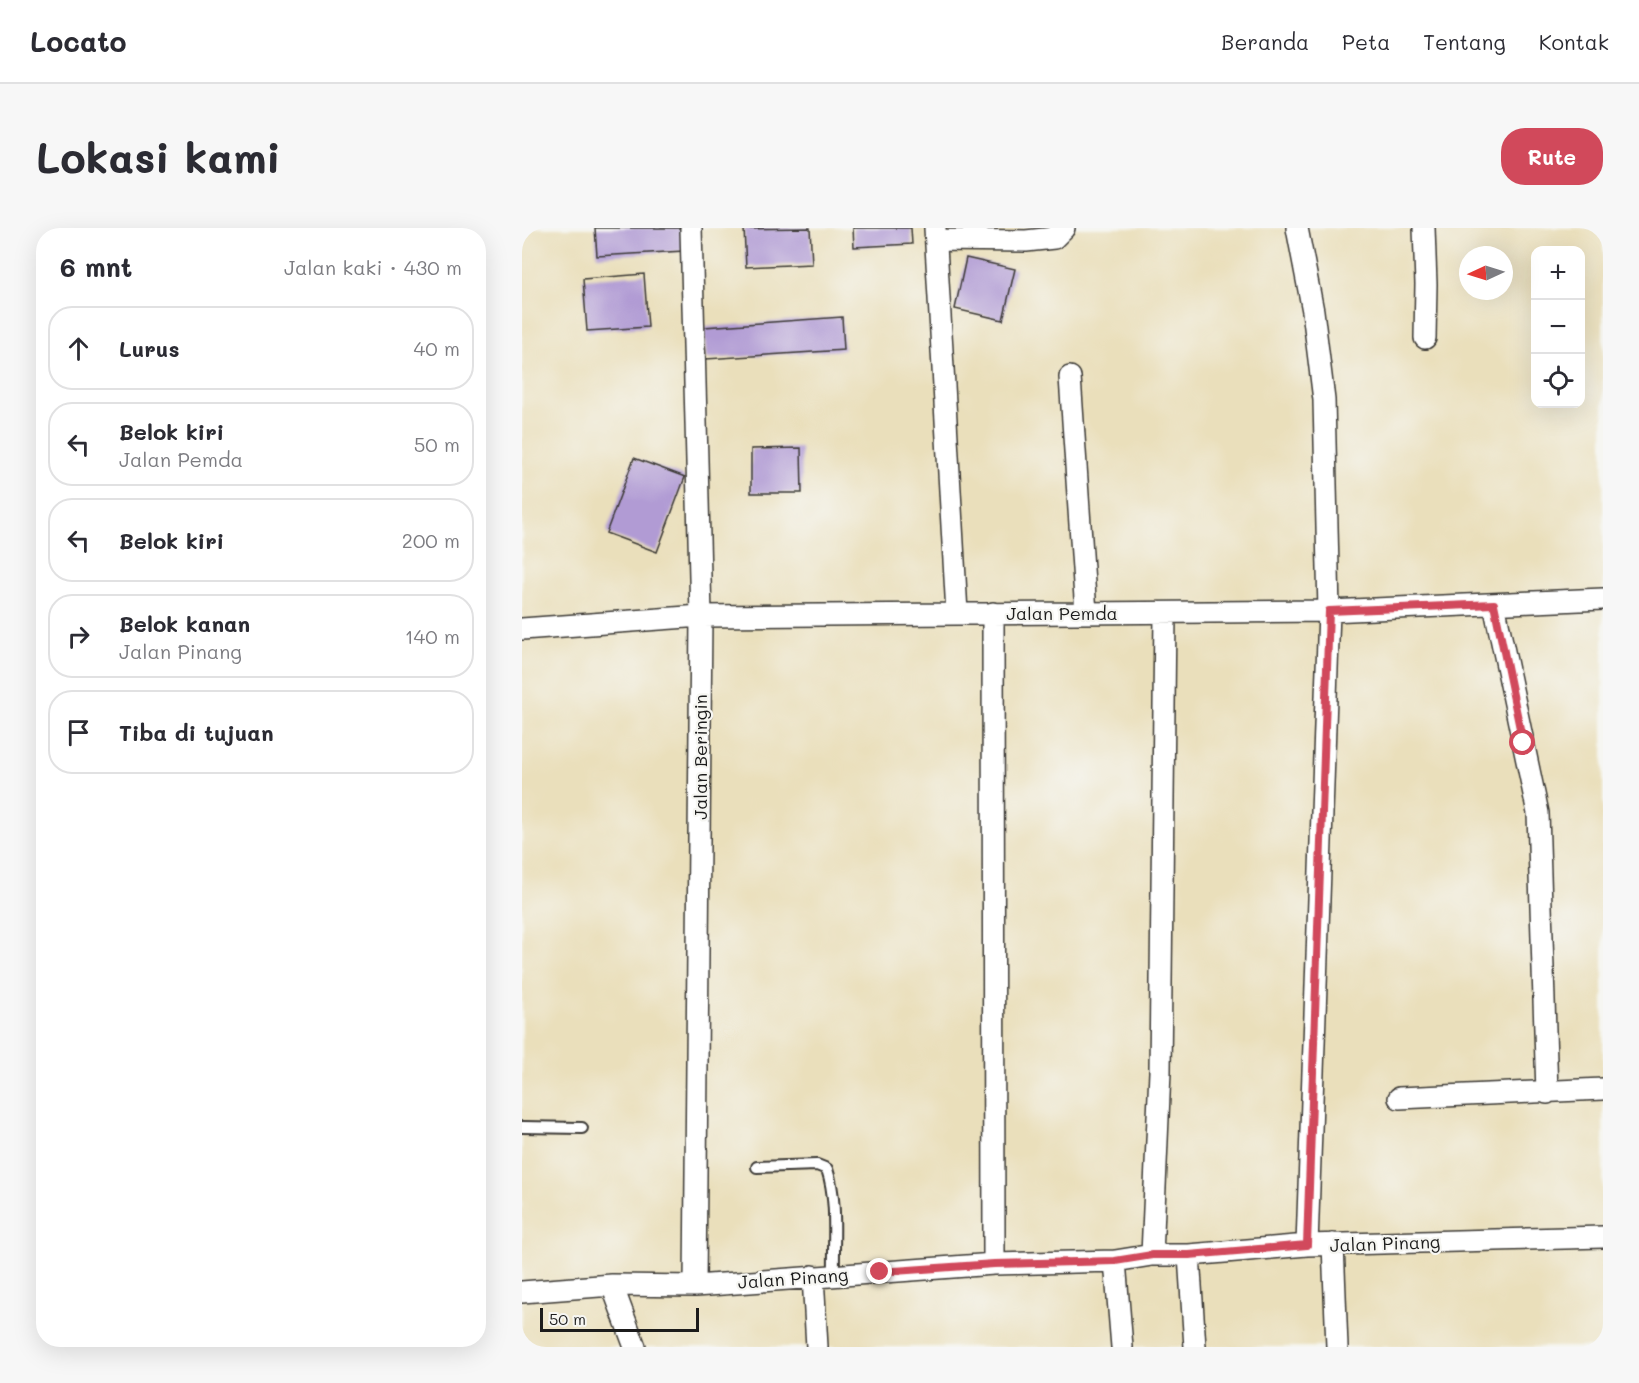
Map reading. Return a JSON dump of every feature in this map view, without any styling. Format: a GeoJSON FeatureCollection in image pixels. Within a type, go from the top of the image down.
{"type":"FeatureCollection","features":[{"type":"Feature","properties":{"kind":"street","name":"Jalan Beringin"},"geometry":{"type":"LineString","coordinates":[[691,228],[701,616],[695,1286]]}},
{"type":"Feature","properties":{"kind":"street"},"geometry":{"type":"LineString","coordinates":[[957,613],[935,234],[1026,241],[1054,238],[1064,228]]}},
{"type":"Feature","properties":{"kind":"street"},"geometry":{"type":"LineString","coordinates":[[1297,228],[1313,311],[1324,400],[1329,611],[1307,1245]]}},
{"type":"Feature","properties":{"kind":"street"},"geometry":{"type":"LineString","coordinates":[[1424,228],[1425,338]]}},
{"type":"Feature","properties":{"kind":"street"},"geometry":{"type":"LineString","coordinates":[[1070,377],[1086,614]]}},
{"type":"Feature","properties":{"kind":"street","name":"Jalan Pemda"},"geometry":{"type":"LineString","coordinates":[[522,629],[701,616],[1329,611],[1603,599]]}},
{"type":"Feature","properties":{"kind":"street"},"geometry":{"type":"LineString","coordinates":[[1494,604],[1538,813],[1547,1092]]}},
{"type":"Feature","properties":{"kind":"street"},"geometry":{"type":"LineString","coordinates":[[993,613],[994,1264]]}},
{"type":"Feature","properties":{"kind":"street"},"geometry":{"type":"LineString","coordinates":[[1152,1255],[1160,1072],[1165,614]]}},
{"type":"Feature","properties":{"kind":"street"},"geometry":{"type":"LineString","coordinates":[[1399,1098],[1603,1089]]}},
{"type":"Feature","properties":{"kind":"street","name":"Jalan Pinang"},"geometry":{"type":"LineString","coordinates":[[522,1292],[612,1285],[695,1286],[994,1264],[1115,1261],[1152,1255],[1189,1255],[1307,1245],[1603,1237]]}},
{"type":"Feature","properties":{"kind":"street"},"geometry":{"type":"LineString","coordinates":[[1333,1244],[1337,1347]]}},
{"type":"Feature","properties":{"kind":"street"},"geometry":{"type":"LineString","coordinates":[[1189,1255],[1195,1347]]}},
{"type":"Feature","properties":{"kind":"street"},"geometry":{"type":"LineString","coordinates":[[1115,1261],[1122,1347]]}},
{"type":"Feature","properties":{"kind":"street"},"geometry":{"type":"LineString","coordinates":[[817,1347],[823,1276]]}},
{"type":"Feature","properties":{"kind":"street"},"geometry":{"type":"LineString","coordinates":[[612,1285],[635,1347]]}},
{"type":"Feature","properties":{"kind":"lane"},"geometry":{"type":"LineString","coordinates":[[522,1127],[582,1128]]}},
{"type":"Feature","properties":{"kind":"lane"},"geometry":{"type":"LineString","coordinates":[[757,1167],[817,1165],[827,1169],[833,1198],[823,1276]]}},
{"type":"Feature","properties":{"kind":"building"},"geometry":{"type":"Polygon","coordinates":[[[595,228],[683,228],[684,251],[597,256],[595,228]]]}},
{"type":"Feature","properties":{"kind":"building"},"geometry":{"type":"Polygon","coordinates":[[[810,228],[812,264],[746,267],[744,229],[810,228]]]}},
{"type":"Feature","properties":{"kind":"building"},"geometry":{"type":"Polygon","coordinates":[[[853,228],[911,228],[912,244],[854,247],[853,228]]]}},
{"type":"Feature","properties":{"kind":"building"},"geometry":{"type":"Polygon","coordinates":[[[966,258],[1015,269],[1003,320],[955,309],[966,258]]]}},
{"type":"Feature","properties":{"kind":"building"},"geometry":{"type":"Polygon","coordinates":[[[644,274],[648,327],[587,331],[583,279],[644,274]]]}},
{"type":"Feature","properties":{"kind":"building"},"geometry":{"type":"Polygon","coordinates":[[[842,317],[844,350],[706,359],[704,327],[842,317]]]}},
{"type":"Feature","properties":{"kind":"building"},"geometry":{"type":"Polygon","coordinates":[[[801,448],[802,493],[751,493],[751,449],[801,448]]]}},
{"type":"Feature","properties":{"kind":"building"},"geometry":{"type":"Polygon","coordinates":[[[634,458],[685,477],[657,552],[606,533],[634,458]]]}},
{"type":"Feature","properties":{"kind":"route"},"geometry":{"type":"LineString","coordinates":[[880,1272],[994,1264],[1115,1261],[1152,1255],[1189,1255],[1307,1245],[1329,611],[1494,604],[1523,743]]}}]}
